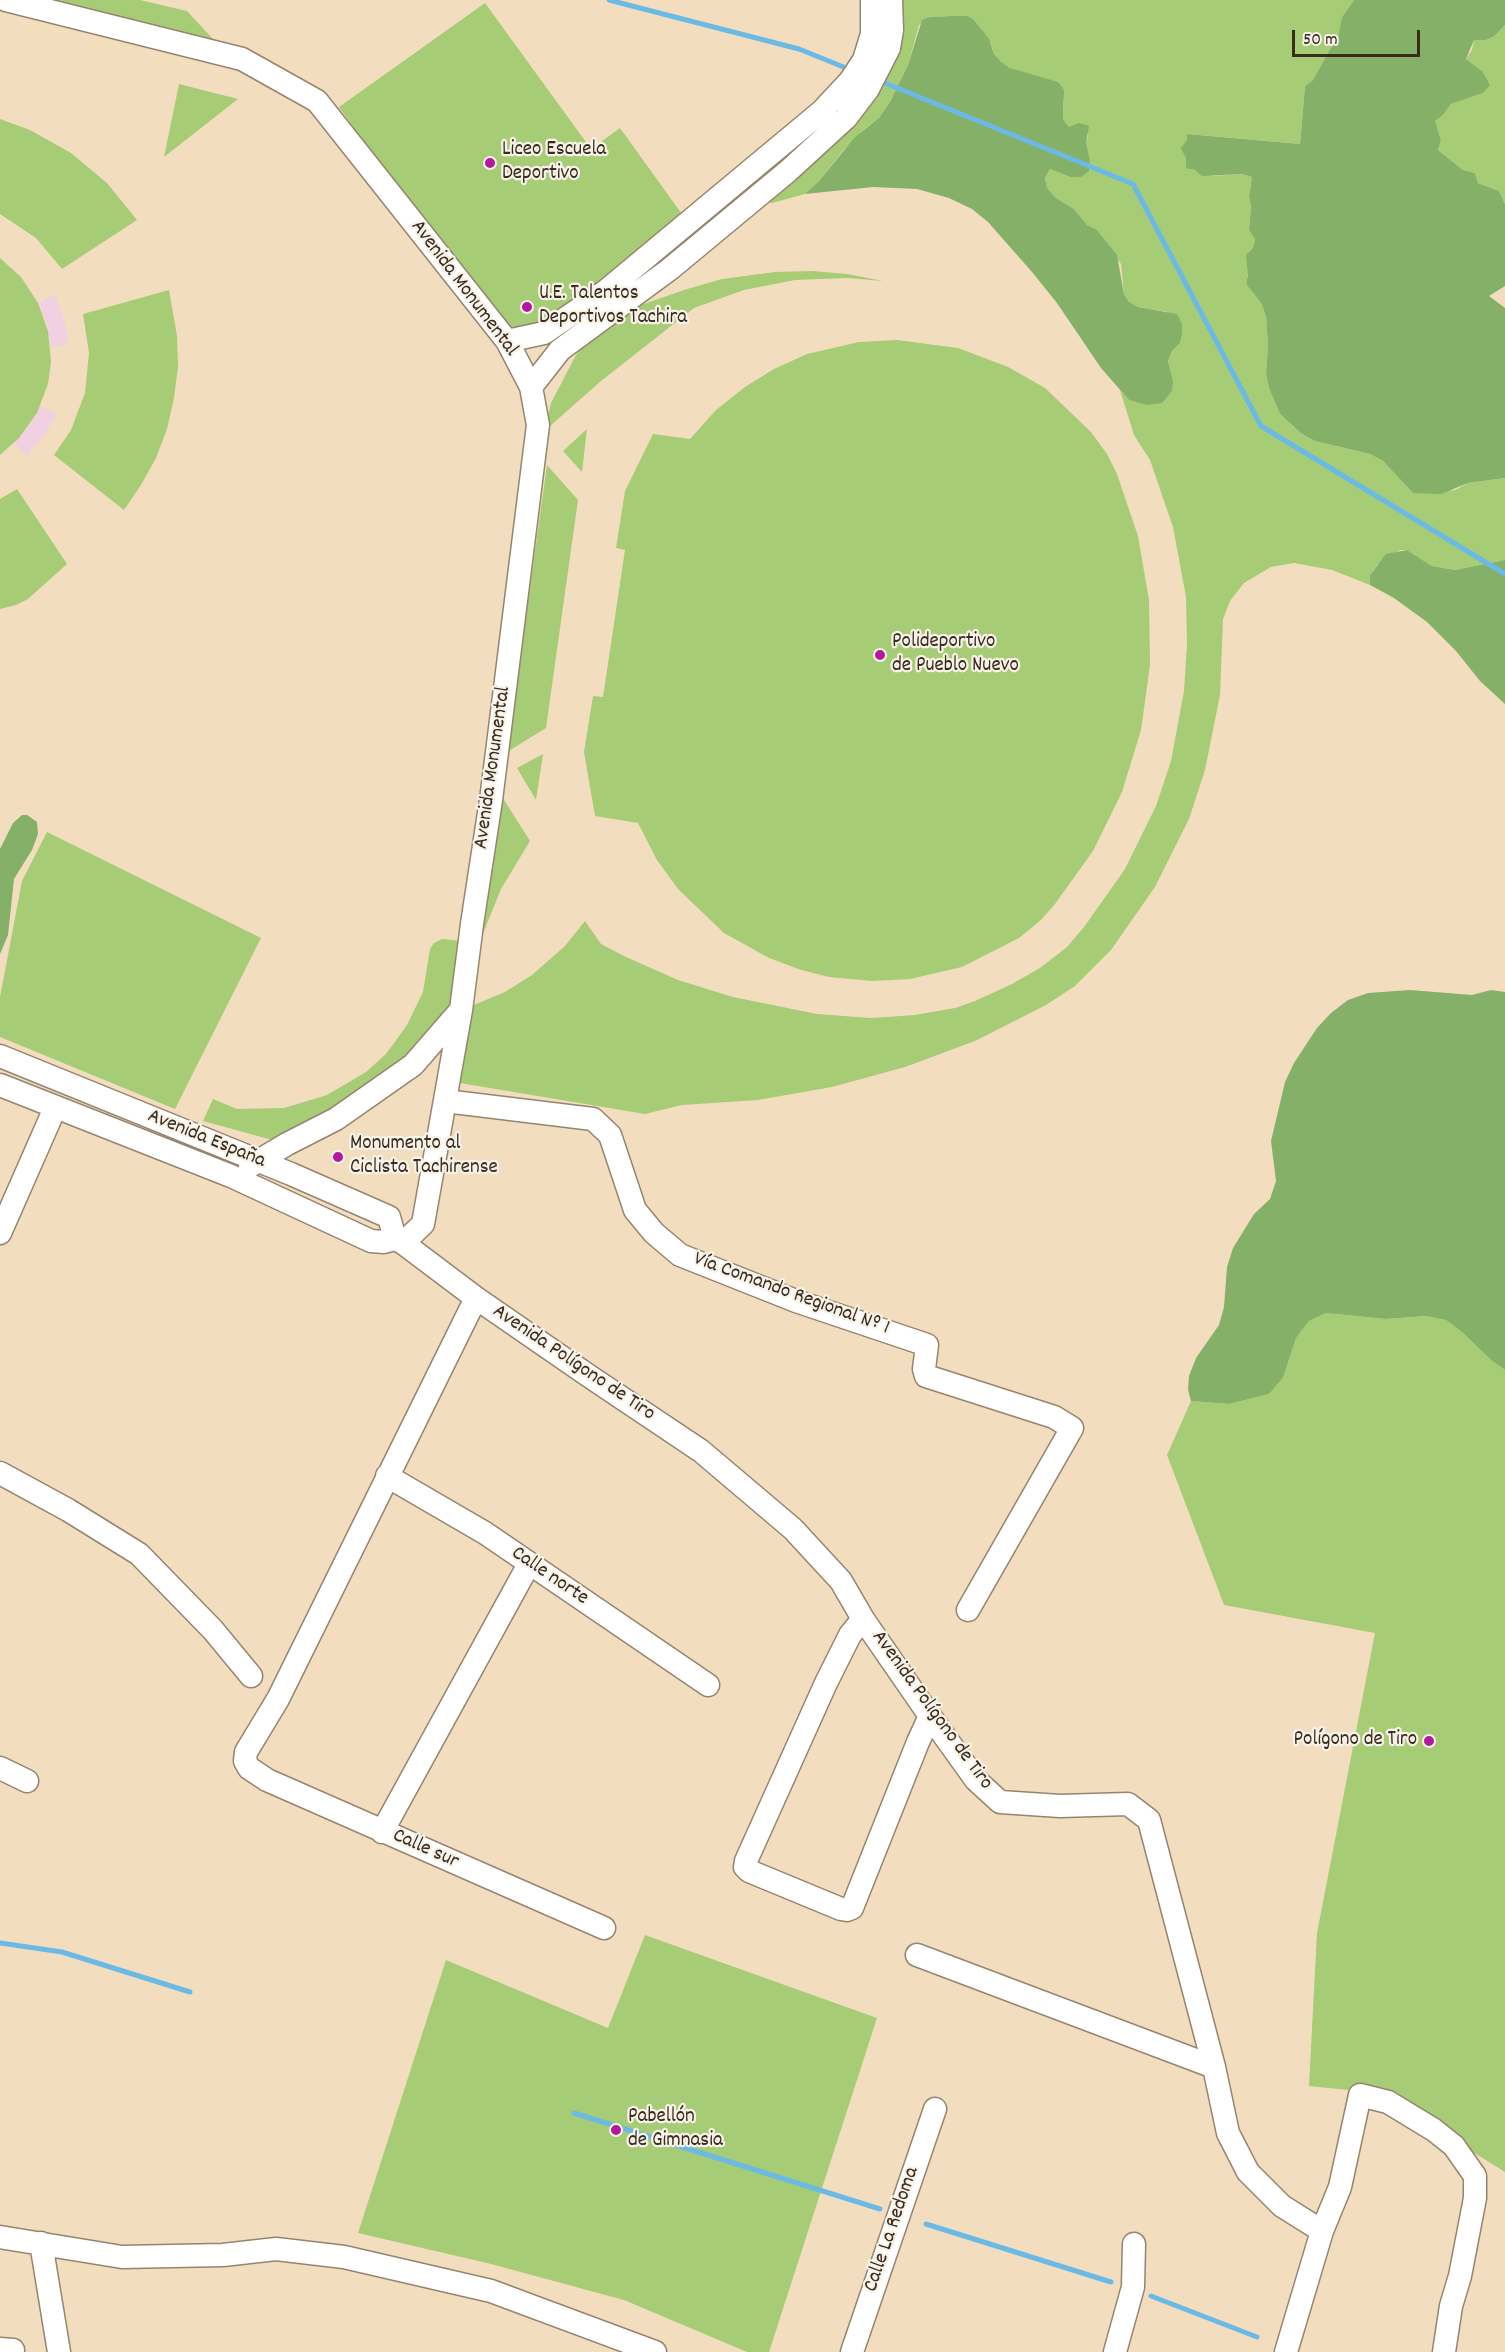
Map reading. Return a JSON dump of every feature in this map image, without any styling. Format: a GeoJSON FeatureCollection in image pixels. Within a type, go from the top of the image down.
{"type":"FeatureCollection","features":[{"type":"Feature","properties":{"kind":"street","name":"Avenida Monumental"},"geometry":{"type":"LineString","coordinates":[[6,0],[242,59],[317,100],[507,341],[531,387],[538,425],[491,800],[461,1010],[423,1224],[399,1241]]}},
{"type":"Feature","properties":{"kind":"street"},"geometry":{"type":"LineString","coordinates":[[872,0],[872,65]]}},
{"type":"Feature","properties":{"kind":"street"},"geometry":{"type":"LineString","coordinates":[[531,387],[560,350],[670,270],[820,143],[846,117],[859,85],[872,65],[889,48],[892,30],[891,0]]}},
{"type":"Feature","properties":{"kind":"street"},"geometry":{"type":"LineString","coordinates":[[507,341],[544,333],[607,290],[822,111],[859,85]]}},
{"type":"Feature","properties":{"kind":"street"},"geometry":{"type":"LineString","coordinates":[[690,221],[704,239]]}},
{"type":"Feature","properties":{"kind":"street"},"geometry":{"type":"LineString","coordinates":[[231,1176],[336,1119],[413,1065],[461,1010]]}},
{"type":"Feature","properties":{"kind":"street","name":"Avenida España"},"geometry":{"type":"LineString","coordinates":[[0,1056],[389,1216],[399,1241],[371,1241],[231,1176],[0,1085]]}},
{"type":"Feature","properties":{"kind":"street","name":"Vía Comando Regional Nº 1"},"geometry":{"type":"LineString","coordinates":[[445,1101],[593,1119],[610,1136],[635,1210],[654,1233],[680,1255],[796,1301],[927,1345],[924,1369],[926,1376],[1054,1417],[1072,1428],[968,1610]]}},
{"type":"Feature","properties":{"kind":"street"},"geometry":{"type":"LineString","coordinates":[[0,1233],[55,1108]]}},
{"type":"Feature","properties":{"kind":"street","name":"Avenida Polígono de Tiro"},"geometry":{"type":"LineString","coordinates":[[399,1241],[476,1298],[701,1450],[793,1529],[841,1581],[863,1618],[976,1780],[1000,1802],[1060,1806],[1128,1804],[1149,1820],[1214,2067],[1228,2133],[1248,2172],[1282,2206],[1322,2231]]}},
{"type":"Feature","properties":{"kind":"street"},"geometry":{"type":"LineString","coordinates":[[387,1476],[476,1298]]}},
{"type":"Feature","properties":{"kind":"street"},"geometry":{"type":"LineString","coordinates":[[0,1473],[68,1510],[139,1554],[213,1630],[251,1676]]}},
{"type":"Feature","properties":{"kind":"street","name":"Calle norte"},"geometry":{"type":"LineString","coordinates":[[387,1476],[485,1533],[708,1685]]}},
{"type":"Feature","properties":{"kind":"street","name":"Calle sur"},"geometry":{"type":"LineString","coordinates":[[387,1476],[278,1699],[246,1752],[245,1761],[249,1767],[267,1780],[604,1928]]}},
{"type":"Feature","properties":{"kind":"street"},"geometry":{"type":"LineString","coordinates":[[382,1832],[530,1564]]}},
{"type":"Feature","properties":{"kind":"street"},"geometry":{"type":"LineString","coordinates":[[863,1618],[850,1635],[821,1693],[745,1867],[749,1871],[841,1909],[852,1908],[930,1716]]}},
{"type":"Feature","properties":{"kind":"street"},"geometry":{"type":"LineString","coordinates":[[0,1768],[27,1781]]}},
{"type":"Feature","properties":{"kind":"street"},"geometry":{"type":"LineString","coordinates":[[916,1955],[1214,2067]]}},
{"type":"Feature","properties":{"kind":"street"},"geometry":{"type":"LineString","coordinates":[[1286,2352],[1322,2231],[1340,2187],[1360,2095],[1388,2102],[1434,2130],[1454,2146],[1475,2176],[1475,2198],[1460,2276],[1451,2306],[1444,2352]]}},
{"type":"Feature","properties":{"kind":"street","name":"Calle La Redoma"},"geometry":{"type":"LineString","coordinates":[[852,2352],[935,2109]]}},
{"type":"Feature","properties":{"kind":"street"},"geometry":{"type":"LineString","coordinates":[[0,2237],[122,2257],[223,2255],[276,2249],[345,2256],[491,2291],[655,2352]]}},
{"type":"Feature","properties":{"kind":"street"},"geometry":{"type":"LineString","coordinates":[[41,2242],[59,2352]]}},
{"type":"Feature","properties":{"kind":"street"},"geometry":{"type":"LineString","coordinates":[[1115,2352],[1133,2287],[1134,2244]]}},
{"type":"Feature","properties":{"kind":"shaded area"},"geometry":{"type":"Polygon","coordinates":[[[55,294],[64,319],[69,345],[50,346],[47,324],[38,303],[55,294]]]}},
{"type":"Feature","properties":{"kind":"shaded area"},"geometry":{"type":"Polygon","coordinates":[[[40,406],[57,413],[44,436],[27,456],[14,443],[29,426],[40,406]]]}},
{"type":"Feature","properties":{"kind":"green space"},"geometry":{"type":"Polygon","coordinates":[[[18,0],[140,0],[187,11],[225,52],[18,0]]]}},
{"type":"Feature","properties":{"kind":"green space"},"geometry":{"type":"Polygon","coordinates":[[[891,0],[1354,0],[1342,17],[1339,39],[1329,51],[1313,80],[1305,86],[1300,144],[1188,134],[1186,167],[1212,176],[1242,174],[1252,177],[1249,197],[1251,207],[1249,229],[1255,239],[1246,284],[1261,303],[1266,316],[1268,346],[1266,374],[1280,414],[1302,434],[1315,441],[1370,454],[1383,461],[1413,493],[1455,490],[1468,483],[1505,478],[1505,560],[1455,570],[1432,566],[1407,550],[1400,550],[1377,565],[1370,575],[1370,585],[1332,570],[1294,563],[1271,567],[1244,583],[1230,601],[1223,619],[1220,695],[1205,770],[1189,819],[1155,887],[1111,950],[1075,986],[1046,1005],[975,1041],[905,1067],[832,1087],[758,1100],[682,1105],[645,1114],[448,1081],[461,1012],[413,1065],[287,1144],[203,1121],[213,1099],[237,1109],[284,1108],[327,1095],[366,1072],[386,1054],[407,1025],[423,992],[430,949],[434,943],[442,939],[470,942],[462,1010],[505,992],[532,975],[565,946],[585,921],[601,944],[626,957],[678,980],[733,997],[817,1014],[871,1018],[915,1015],[955,1008],[975,1001],[1040,968],[1067,947],[1125,869],[1156,806],[1171,761],[1184,691],[1187,644],[1186,597],[1173,527],[1150,460],[1134,435],[1120,390],[1129,400],[1137,402],[1173,381],[1168,361],[1172,351],[1180,343],[1168,312],[1138,307],[1129,302],[1124,294],[1121,264],[1096,229],[1087,225],[1074,209],[1056,198],[1047,188],[1045,178],[1050,169],[1070,177],[1089,171],[1090,160],[1086,142],[1088,135],[1069,127],[1063,119],[1064,100],[1058,82],[1019,73],[1001,63],[973,19],[951,16],[930,17],[919,25],[908,65],[890,102],[879,118],[862,131],[805,194],[772,203],[755,199],[820,143],[891,0]]]}},
{"type":"Feature","properties":{"kind":"green space"},"geometry":{"type":"Polygon","coordinates":[[[1354,0],[1505,0],[1505,25],[1494,36],[1485,40],[1474,40],[1466,59],[1482,71],[1490,85],[1483,93],[1451,104],[1435,121],[1441,141],[1438,150],[1463,170],[1475,173],[1478,183],[1499,191],[1505,204],[1505,286],[1489,296],[1505,308],[1505,478],[1468,483],[1441,494],[1413,493],[1383,461],[1370,454],[1315,441],[1302,434],[1280,414],[1266,374],[1268,346],[1266,316],[1261,303],[1246,284],[1248,275],[1246,255],[1253,248],[1255,239],[1249,230],[1251,207],[1249,197],[1252,177],[1242,174],[1202,176],[1195,170],[1186,168],[1186,158],[1181,148],[1187,140],[1187,134],[1300,144],[1305,86],[1313,80],[1338,39],[1342,17],[1354,0]]]}},
{"type":"Feature","properties":{"kind":"green space"},"geometry":{"type":"Polygon","coordinates":[[[485,3],[591,149],[620,128],[692,228],[528,334],[504,326],[433,238],[339,107],[485,3]]]}},
{"type":"Feature","properties":{"kind":"green space"},"geometry":{"type":"Polygon","coordinates":[[[967,16],[973,19],[989,39],[994,54],[1001,62],[1010,68],[1058,82],[1064,90],[1063,119],[1069,127],[1079,123],[1089,126],[1086,142],[1090,160],[1089,171],[1081,177],[1070,177],[1050,169],[1045,178],[1047,188],[1056,198],[1074,209],[1087,225],[1096,229],[1117,255],[1124,294],[1129,302],[1138,307],[1177,314],[1182,324],[1182,333],[1180,343],[1172,351],[1168,361],[1173,381],[1172,391],[1162,403],[1147,405],[1129,400],[1101,368],[1057,303],[1032,272],[988,222],[972,209],[949,198],[917,189],[873,187],[805,194],[819,181],[855,137],[879,118],[890,102],[908,65],[922,20],[930,17],[967,16]]]}},
{"type":"Feature","properties":{"kind":"green space"},"geometry":{"type":"Polygon","coordinates":[[[1505,25],[1505,204],[1499,191],[1478,183],[1475,173],[1463,170],[1438,150],[1441,141],[1434,121],[1443,115],[1451,104],[1483,93],[1482,71],[1466,59],[1472,50],[1474,40],[1494,35],[1505,25]]]}},
{"type":"Feature","properties":{"kind":"green space"},"geometry":{"type":"Polygon","coordinates":[[[179,84],[238,99],[164,157],[179,84]]]}},
{"type":"Feature","properties":{"kind":"green space"},"geometry":{"type":"Polygon","coordinates":[[[0,119],[30,130],[71,153],[107,183],[137,220],[62,269],[36,238],[0,214],[0,119]]]}},
{"type":"Feature","properties":{"kind":"green space"},"geometry":{"type":"Polygon","coordinates":[[[0,258],[21,277],[38,303],[48,331],[51,362],[48,384],[37,413],[19,438],[0,455],[0,258]]]}},
{"type":"Feature","properties":{"kind":"green space"},"geometry":{"type":"Polygon","coordinates":[[[812,271],[847,274],[883,281],[848,278],[795,280],[744,290],[694,308],[601,381],[550,426],[548,416],[551,403],[576,355],[583,347],[638,306],[722,279],[775,272],[812,271]]]}},
{"type":"Feature","properties":{"kind":"green space"},"geometry":{"type":"Polygon","coordinates":[[[169,290],[177,336],[178,367],[174,398],[167,429],[156,458],[124,510],[54,455],[71,430],[85,393],[89,353],[83,314],[169,290]]]}},
{"type":"Feature","properties":{"kind":"green space","name":"Polideportivo de Pueblo Nuevo"},"geometry":{"type":"Polygon","coordinates":[[[897,340],[958,348],[1008,367],[1045,388],[1091,432],[1107,454],[1117,474],[1138,536],[1149,600],[1150,665],[1141,730],[1122,792],[1093,851],[1041,920],[1019,938],[962,967],[910,979],[872,981],[829,977],[801,970],[769,958],[724,933],[678,889],[657,860],[638,823],[595,816],[584,752],[593,696],[603,697],[625,550],[616,548],[625,491],[653,434],[690,439],[716,410],[745,387],[774,369],[807,354],[859,342],[897,340]]]}},
{"type":"Feature","properties":{"kind":"green space"},"geometry":{"type":"Polygon","coordinates":[[[587,429],[582,472],[563,451],[587,429]]]}},
{"type":"Feature","properties":{"kind":"green space"},"geometry":{"type":"Polygon","coordinates":[[[547,465],[578,500],[546,728],[507,752],[547,465]]]}},
{"type":"Feature","properties":{"kind":"green space"},"geometry":{"type":"Polygon","coordinates":[[[17,489],[67,564],[28,599],[0,609],[0,499],[17,489]]]}},
{"type":"Feature","properties":{"kind":"green space"},"geometry":{"type":"Polygon","coordinates":[[[1407,550],[1432,566],[1455,570],[1505,560],[1505,704],[1480,681],[1456,651],[1427,622],[1394,598],[1370,585],[1370,575],[1386,554],[1407,550]]]}},
{"type":"Feature","properties":{"kind":"green space"},"geometry":{"type":"Polygon","coordinates":[[[543,754],[536,800],[517,768],[543,754]]]}},
{"type":"Feature","properties":{"kind":"green space"},"geometry":{"type":"Polygon","coordinates":[[[499,792],[530,841],[501,889],[480,941],[499,792]]]}},
{"type":"Feature","properties":{"kind":"green space"},"geometry":{"type":"Polygon","coordinates":[[[22,815],[27,815],[37,822],[38,834],[32,850],[14,879],[8,935],[0,954],[0,849],[13,823],[22,815]]]}},
{"type":"Feature","properties":{"kind":"green space"},"geometry":{"type":"Polygon","coordinates":[[[47,832],[261,938],[175,1109],[0,1037],[0,997],[22,881],[47,832]]]}},
{"type":"Feature","properties":{"kind":"green space"},"geometry":{"type":"Polygon","coordinates":[[[1410,990],[1472,995],[1491,990],[1505,992],[1505,1370],[1446,1320],[1426,1316],[1386,1319],[1326,1313],[1309,1321],[1296,1338],[1283,1378],[1269,1394],[1229,1404],[1191,1401],[1188,1390],[1189,1376],[1196,1358],[1219,1325],[1224,1307],[1227,1267],[1233,1248],[1254,1214],[1270,1199],[1276,1181],[1271,1141],[1285,1082],[1294,1063],[1317,1028],[1348,1000],[1368,993],[1410,990]]]}},
{"type":"Feature","properties":{"kind":"green space"},"geometry":{"type":"Polygon","coordinates":[[[1326,1313],[1386,1319],[1427,1316],[1446,1320],[1505,1370],[1505,2172],[1378,2093],[1309,2086],[1317,1933],[1375,1633],[1224,1605],[1167,1455],[1191,1401],[1229,1404],[1269,1394],[1283,1378],[1296,1338],[1309,1321],[1326,1313]]]}},
{"type":"Feature","properties":{"kind":"green space","name":"Pabellón de Gimnasia"},"geometry":{"type":"Polygon","coordinates":[[[645,1935],[877,2018],[769,2352],[747,2352],[624,2300],[491,2264],[358,2233],[446,1960],[608,2028],[645,1935]]]}},
{"type":"Feature","properties":{"kind":"waterway"},"geometry":{"type":"LineString","coordinates":[[609,0],[799,49],[851,70]]}},
{"type":"Feature","properties":{"kind":"waterway"},"geometry":{"type":"LineString","coordinates":[[880,81],[1133,184],[1261,426],[1505,574]]}},
{"type":"Feature","properties":{"kind":"waterway"},"geometry":{"type":"LineString","coordinates":[[0,1943],[62,1952],[190,1992]]}},
{"type":"Feature","properties":{"kind":"waterway"},"geometry":{"type":"LineString","coordinates":[[574,2113],[880,2209]]}},
{"type":"Feature","properties":{"kind":"waterway"},"geometry":{"type":"LineString","coordinates":[[926,2224],[1111,2282]]}},
{"type":"Feature","properties":{"kind":"waterway"},"geometry":{"type":"LineString","coordinates":[[1151,2296],[1257,2337]]}},
{"type":"Feature","properties":{"kind":"place","name":"Liceo Escuela Deportivo"},"geometry":{"type":"Point","coordinates":[490,163]}},
{"type":"Feature","properties":{"kind":"place","name":"U.E. Talentos Deportivos Tachira"},"geometry":{"type":"Point","coordinates":[527,307]}},
{"type":"Feature","properties":{"kind":"place","name":"Polideportivo de Pueblo Nuevo"},"geometry":{"type":"Point","coordinates":[880,655]}},
{"type":"Feature","properties":{"kind":"place","name":"Monumento al Ciclista Tachirense"},"geometry":{"type":"Point","coordinates":[338,1157]}},
{"type":"Feature","properties":{"kind":"place","name":"Polígono de Tiro"},"geometry":{"type":"Point","coordinates":[1429,1741]}},
{"type":"Feature","properties":{"kind":"place","name":"Pabellón de Gimnasia"},"geometry":{"type":"Point","coordinates":[616,2130]}}]}
